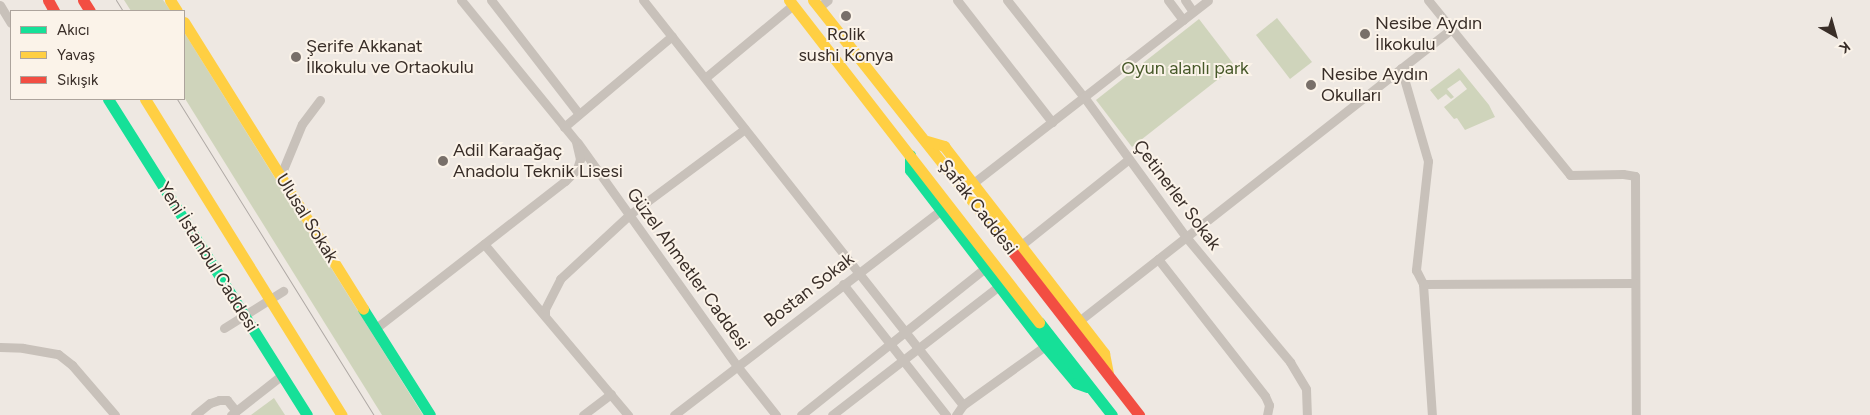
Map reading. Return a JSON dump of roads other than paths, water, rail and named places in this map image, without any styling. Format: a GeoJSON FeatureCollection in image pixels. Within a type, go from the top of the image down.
{"type":"FeatureCollection","features":[{"type":"Feature","properties":{"kind":"main road","name":"Şafak Caddesi"},"geometry":{"type":"LineString","coordinates":[[820,2],[1139,415]]}},
{"type":"Feature","properties":{"kind":"main road","name":"Şafak Caddesi"},"geometry":{"type":"LineString","coordinates":[[791,3],[1112,415]]}},
{"type":"Feature","properties":{"kind":"main road","name":"Ulusal Sokak"},"geometry":{"type":"LineString","coordinates":[[185,24],[430,415]]}},
{"type":"Feature","properties":{"kind":"main road","name":"Yeni İstanbul Caddesi"},"geometry":{"type":"LineString","coordinates":[[109,100],[307,415]]}},
{"type":"Feature","properties":{"kind":"main road","name":"Yeni İstanbul Caddesi"},"geometry":{"type":"LineString","coordinates":[[146,100],[342,415]]}},
{"type":"Feature","properties":{"kind":"main road"},"geometry":{"type":"LineString","coordinates":[[927,141],[944,146],[1104,353],[1108,376]]}},
{"type":"Feature","properties":{"kind":"main road"},"geometry":{"type":"LineString","coordinates":[[910,155],[910,170],[1045,346],[1076,384],[1091,388]]}},
{"type":"Feature","properties":{"kind":"street","name":"Güzel Ahmetler Caddesi"},"geometry":{"type":"LineString","coordinates":[[461,0],[576,141],[737,366],[776,415]]}},
{"type":"Feature","properties":{"kind":"street"},"geometry":{"type":"LineString","coordinates":[[491,0],[579,114]]}},
{"type":"Feature","properties":{"kind":"street"},"geometry":{"type":"LineString","coordinates":[[643,0],[917,348],[960,412],[1045,346]]}},
{"type":"Feature","properties":{"kind":"street"},"geometry":{"type":"LineString","coordinates":[[957,0],[1052,122]]}},
{"type":"Feature","properties":{"kind":"street","name":"Çetinerler Sokak"},"geometry":{"type":"LineString","coordinates":[[1007,0],[1084,97],[1186,237],[1290,362],[1306,389],[1307,415]]}},
{"type":"Feature","properties":{"kind":"street"},"geometry":{"type":"LineString","coordinates":[[1168,0],[1183,20]]}},
{"type":"Feature","properties":{"kind":"street"},"geometry":{"type":"LineString","coordinates":[[1184,0],[1193,12]]}},
{"type":"Feature","properties":{"kind":"street"},"geometry":{"type":"LineString","coordinates":[[972,184],[1208,0]]}},
{"type":"Feature","properties":{"kind":"street"},"geometry":{"type":"LineString","coordinates":[[1428,0],[1570,175],[1623,174],[1635,176],[1636,415]]}},
{"type":"Feature","properties":{"kind":"street"},"geometry":{"type":"LineString","coordinates":[[705,78],[791,3]]}},
{"type":"Feature","properties":{"kind":"street"},"geometry":{"type":"LineString","coordinates":[[0,5],[10,21]]}},
{"type":"Feature","properties":{"kind":"street"},"geometry":{"type":"LineString","coordinates":[[1079,321],[1451,29]]}},
{"type":"Feature","properties":{"kind":"street"},"geometry":{"type":"LineString","coordinates":[[564,127],[672,36]]}},
{"type":"Feature","properties":{"kind":"street"},"geometry":{"type":"LineString","coordinates":[[1401,68],[1428,162],[1416,270],[1424,284],[1432,415]]}},
{"type":"Feature","properties":{"kind":"street"},"geometry":{"type":"LineString","coordinates":[[280,177],[302,124],[320,100]]}},
{"type":"Feature","properties":{"kind":"street"},"geometry":{"type":"LineString","coordinates":[[545,316],[545,310],[560,279],[629,215],[745,130]]}},
{"type":"Feature","properties":{"kind":"street"},"geometry":{"type":"LineString","coordinates":[[376,328],[565,181],[577,169],[580,159],[576,141]]}},
{"type":"Feature","properties":{"kind":"street"},"geometry":{"type":"LineString","coordinates":[[1020,246],[1129,159]]}},
{"type":"Feature","properties":{"kind":"street","name":"Bostan Sokak"},"geometry":{"type":"LineString","coordinates":[[674,415],[940,210]]}},
{"type":"Feature","properties":{"kind":"street"},"geometry":{"type":"LineString","coordinates":[[484,244],[628,415]]}},
{"type":"Feature","properties":{"kind":"street"},"geometry":{"type":"LineString","coordinates":[[1158,259],[1265,396],[1269,405],[1267,415]]}},
{"type":"Feature","properties":{"kind":"street"},"geometry":{"type":"LineString","coordinates":[[801,415],[986,268]]}},
{"type":"Feature","properties":{"kind":"street"},"geometry":{"type":"LineString","coordinates":[[1424,284],[1635,283]]}},
{"type":"Feature","properties":{"kind":"street"},"geometry":{"type":"LineString","coordinates":[[844,284],[946,415]]}},
{"type":"Feature","properties":{"kind":"street"},"geometry":{"type":"LineString","coordinates":[[832,415],[999,286]]}},
{"type":"Feature","properties":{"kind":"street"},"geometry":{"type":"LineString","coordinates":[[224,328],[283,291]]}},
{"type":"Feature","properties":{"kind":"street"},"geometry":{"type":"LineString","coordinates":[[0,347],[22,348],[58,354],[72,365],[115,415]]}},
{"type":"Feature","properties":{"kind":"street"},"geometry":{"type":"LineString","coordinates":[[195,415],[210,403],[219,400],[228,400],[234,413],[282,376]]}},
{"type":"Feature","properties":{"kind":"street"},"geometry":{"type":"LineString","coordinates":[[583,415],[611,394]]}},
{"type":"Feature","properties":{"kind":"tram line"},"geometry":{"type":"LineString","coordinates":[[116,0],[122,10]]}},
{"type":"Feature","properties":{"kind":"tram line"},"geometry":{"type":"LineString","coordinates":[[178,100],[374,415]]}},
{"type":"Feature","properties":{"kind":"place","name":"Rolik sushi Konya"},"geometry":{"type":"Point","coordinates":[846,16]}},
{"type":"Feature","properties":{"kind":"place","name":"Nesibe Aydın İlkokulu"},"geometry":{"type":"Point","coordinates":[1365,34]}},
{"type":"Feature","properties":{"kind":"place","name":"Şerife Akkanat İlkokulu ve Ortaokulu"},"geometry":{"type":"Point","coordinates":[296,57]}},
{"type":"Feature","properties":{"kind":"place","name":"Nesibe Aydın Okulları"},"geometry":{"type":"Point","coordinates":[1311,85]}},
{"type":"Feature","properties":{"kind":"place","name":"Adil Karaağaç Anadolu Teknik Lisesi"},"geometry":{"type":"Point","coordinates":[443,161]}},
{"type":"Feature","properties":{"kind":"park label","name":"Oyun alanlı park"},"geometry":{"type":"Point","coordinates":[1185,68]}}]}
